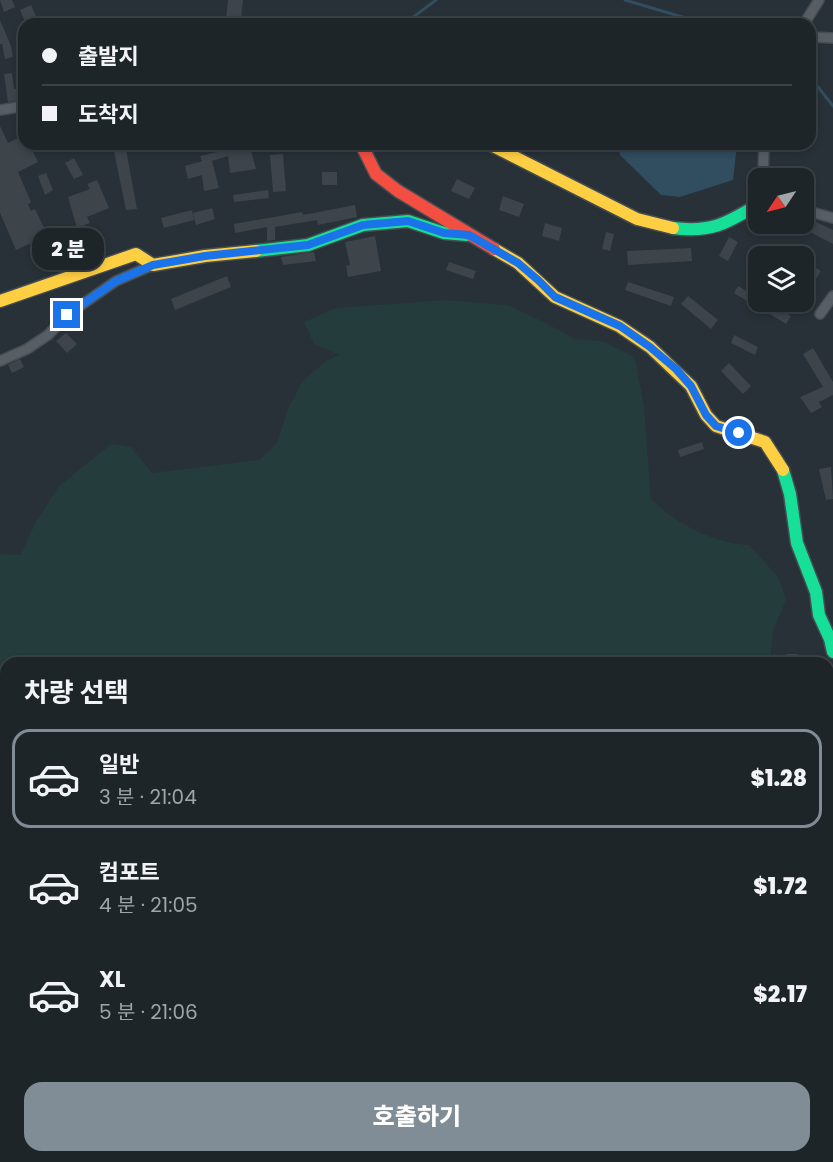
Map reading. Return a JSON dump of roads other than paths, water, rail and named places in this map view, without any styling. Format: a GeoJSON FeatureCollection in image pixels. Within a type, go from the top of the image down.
{"type":"FeatureCollection","features":[{"type":"Feature","properties":{"kind":"street"},"geometry":{"type":"LineString","coordinates":[[808,18],[819,0]]}},
{"type":"Feature","properties":{"kind":"street"},"geometry":{"type":"LineString","coordinates":[[816,37],[833,38]]}},
{"type":"Feature","properties":{"kind":"street"},"geometry":{"type":"LineString","coordinates":[[0,110],[18,107]]}},
{"type":"Feature","properties":{"kind":"street"},"geometry":{"type":"LineString","coordinates":[[364,150],[376,174],[398,191],[518,263],[555,297],[620,326],[650,347],[676,369],[691,386],[706,415],[716,426],[765,442],[785,473],[797,543],[816,592],[819,615],[833,652]]}},
{"type":"Feature","properties":{"kind":"street"},"geometry":{"type":"LineString","coordinates":[[501,150],[637,219],[664,227],[696,231],[726,223],[748,210]]}},
{"type":"Feature","properties":{"kind":"street"},"geometry":{"type":"LineString","coordinates":[[763,168],[764,150]]}},
{"type":"Feature","properties":{"kind":"street"},"geometry":{"type":"LineString","coordinates":[[814,213],[833,218]]}},
{"type":"Feature","properties":{"kind":"street"},"geometry":{"type":"LineString","coordinates":[[0,361],[27,349],[48,335],[67,315],[116,281],[153,265],[205,256],[308,245],[363,225],[408,221],[444,233],[469,235]]}},
{"type":"Feature","properties":{"kind":"street"},"geometry":{"type":"LineString","coordinates":[[0,301],[135,254],[153,265]]}},
{"type":"Feature","properties":{"kind":"street"},"geometry":{"type":"LineString","coordinates":[[820,314],[833,296]]}},
{"type":"Feature","properties":{"kind":"water"},"geometry":{"type":"Polygon","coordinates":[[[619,150],[736,150],[733,180],[680,197],[661,195],[620,155],[619,150]]]}},
{"type":"Feature","properties":{"kind":"waterway"},"geometry":{"type":"LineString","coordinates":[[412,18],[436,0]]}},
{"type":"Feature","properties":{"kind":"waterway"},"geometry":{"type":"LineString","coordinates":[[625,0],[686,18]]}},
{"type":"Feature","properties":{"kind":"waterway"},"geometry":{"type":"LineString","coordinates":[[816,85],[833,106]]}}]}
